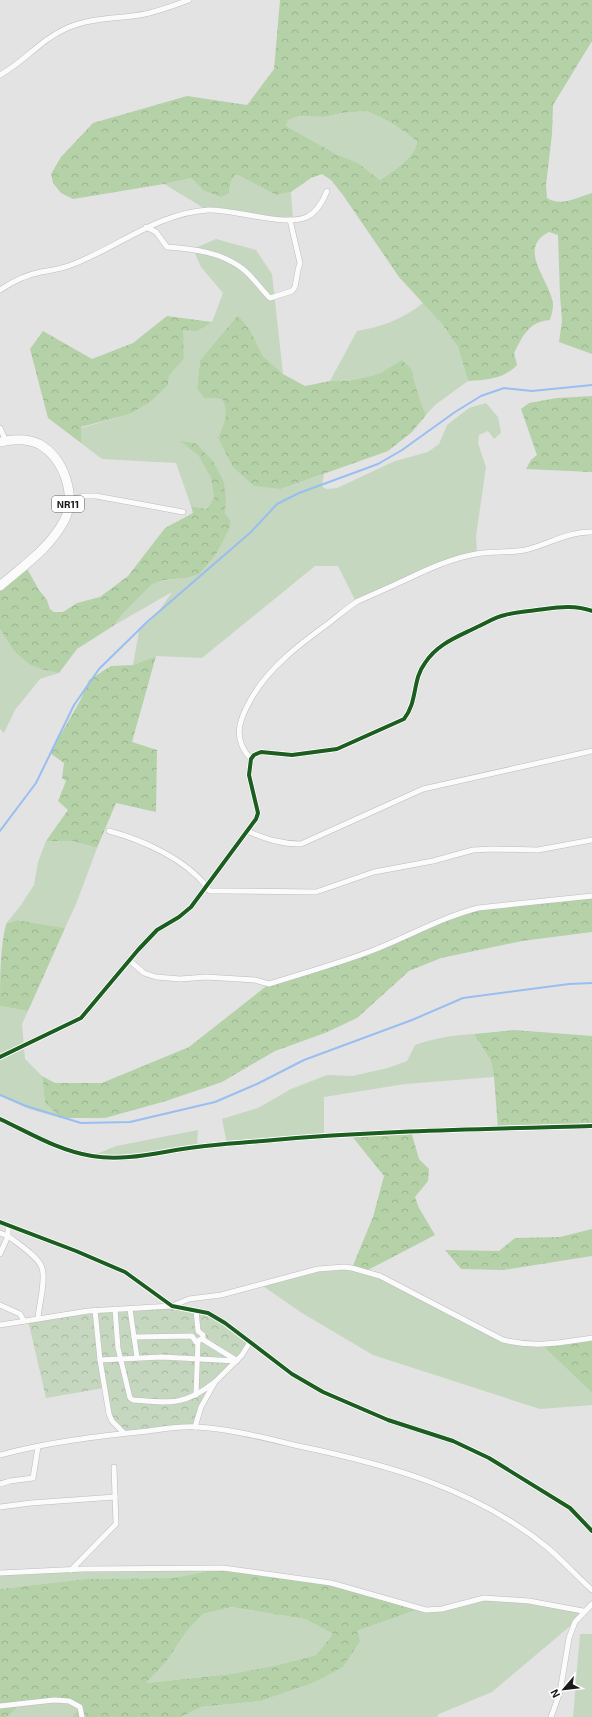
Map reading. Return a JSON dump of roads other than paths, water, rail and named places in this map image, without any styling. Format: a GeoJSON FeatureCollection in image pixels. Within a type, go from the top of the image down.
{"type":"FeatureCollection","features":[{"type":"Feature","properties":{"kind":"highway","name":"NR11"},"geometry":{"type":"LineString","coordinates":[[0,586],[47,546],[68,512],[69,495],[66,480],[61,467],[45,449],[27,440],[3,441]]}},
{"type":"Feature","properties":{"kind":"street"},"geometry":{"type":"LineString","coordinates":[[0,75],[27,56],[46,39],[66,28],[77,24],[116,17],[144,15],[157,12],[189,0]]}},
{"type":"Feature","properties":{"kind":"street"},"geometry":{"type":"LineString","coordinates":[[0,290],[12,282],[27,276],[60,268],[89,258],[146,227],[169,217],[207,210],[290,220],[307,217],[322,202],[327,191]]}},
{"type":"Feature","properties":{"kind":"street"},"geometry":{"type":"LineString","coordinates":[[146,227],[156,232],[167,247],[203,251],[223,258],[243,269],[270,298],[292,291],[295,287],[300,263],[290,220]]}},
{"type":"Feature","properties":{"kind":"street"},"geometry":{"type":"LineString","coordinates":[[0,428],[3,441]]}},
{"type":"Feature","properties":{"kind":"street"},"geometry":{"type":"LineString","coordinates":[[68,501],[83,496],[96,496],[183,512]]}},
{"type":"Feature","properties":{"kind":"street"},"geometry":{"type":"LineString","coordinates":[[251,759],[242,747],[239,739],[239,727],[243,712],[255,692],[270,672],[304,641],[356,602],[427,570],[458,558],[477,554],[514,552],[533,548],[563,537],[592,532]]}},
{"type":"Feature","properties":{"kind":"street"},"geometry":{"type":"LineString","coordinates":[[0,1057],[81,1018],[129,960],[157,930],[179,917],[191,907],[248,830],[258,813],[249,775],[251,759],[254,755],[261,752],[292,756],[337,748],[404,719],[414,702],[418,674],[431,654],[444,644],[490,621],[505,615],[564,607],[576,607],[592,612]]}},
{"type":"Feature","properties":{"kind":"street"},"geometry":{"type":"LineString","coordinates":[[248,830],[269,840],[281,843],[301,844],[423,790],[592,751]]}},
{"type":"Feature","properties":{"kind":"street"},"geometry":{"type":"LineString","coordinates":[[109,831],[133,838],[184,865],[200,878],[206,888],[210,891],[316,892],[374,872],[433,861],[473,850],[538,850],[592,840]]}},
{"type":"Feature","properties":{"kind":"street"},"geometry":{"type":"LineString","coordinates":[[129,960],[144,972],[156,977],[180,979],[206,976],[255,980],[269,984],[374,950],[443,919],[463,912],[478,908],[592,896]]}},
{"type":"Feature","properties":{"kind":"street"},"geometry":{"type":"LineString","coordinates":[[0,1119],[60,1148],[92,1156],[114,1158],[140,1156],[197,1147],[272,1140],[462,1129],[592,1126]]}},
{"type":"Feature","properties":{"kind":"street"},"geometry":{"type":"LineString","coordinates":[[0,1222],[76,1251],[125,1272],[172,1306]]}},
{"type":"Feature","properties":{"kind":"street"},"geometry":{"type":"LineString","coordinates":[[0,1254],[8,1236],[8,1226]]}},
{"type":"Feature","properties":{"kind":"street"},"geometry":{"type":"LineString","coordinates":[[0,1233],[8,1236],[32,1256],[42,1269],[42,1286],[38,1318]]}},
{"type":"Feature","properties":{"kind":"street"},"geometry":{"type":"LineString","coordinates":[[172,1306],[189,1299],[221,1295],[318,1269],[329,1267],[352,1268],[380,1276],[503,1340],[519,1344],[542,1346],[592,1338]]}},
{"type":"Feature","properties":{"kind":"street"},"geometry":{"type":"LineString","coordinates":[[0,1305],[20,1314],[24,1321]]}},
{"type":"Feature","properties":{"kind":"street"},"geometry":{"type":"LineString","coordinates":[[0,1325],[95,1310],[172,1306],[208,1313],[225,1323],[292,1374],[323,1392],[388,1420],[453,1441],[489,1458],[570,1508],[592,1531]]}},
{"type":"Feature","properties":{"kind":"street"},"geometry":{"type":"LineString","coordinates":[[115,1309],[118,1348],[130,1398],[133,1400],[180,1401],[196,1395],[215,1382],[242,1355],[250,1342]]}},
{"type":"Feature","properties":{"kind":"street"},"geometry":{"type":"LineString","coordinates":[[130,1309],[137,1357]]}},
{"type":"Feature","properties":{"kind":"street"},"geometry":{"type":"LineString","coordinates":[[95,1310],[100,1360],[109,1414],[112,1421],[124,1433]]}},
{"type":"Feature","properties":{"kind":"street"},"geometry":{"type":"LineString","coordinates":[[196,1310],[198,1331],[203,1335],[200,1340],[197,1358],[196,1395]]}},
{"type":"Feature","properties":{"kind":"street"},"geometry":{"type":"LineString","coordinates":[[134,1337],[192,1336],[193,1339],[200,1340],[237,1360]]}},
{"type":"Feature","properties":{"kind":"street"},"geometry":{"type":"LineString","coordinates":[[100,1360],[137,1357],[237,1360]]}},
{"type":"Feature","properties":{"kind":"street"},"geometry":{"type":"LineString","coordinates":[[195,1427],[201,1407],[215,1382]]}},
{"type":"Feature","properties":{"kind":"street"},"geometry":{"type":"LineString","coordinates":[[0,1455],[38,1447],[124,1433],[195,1427],[246,1434],[326,1451],[394,1468],[463,1495],[499,1514],[548,1548],[592,1590]]}},
{"type":"Feature","properties":{"kind":"street"},"geometry":{"type":"LineString","coordinates":[[0,1484],[33,1478],[38,1447]]}},
{"type":"Feature","properties":{"kind":"street"},"geometry":{"type":"LineString","coordinates":[[71,1570],[116,1524],[114,1467]]}},
{"type":"Feature","properties":{"kind":"street"},"geometry":{"type":"LineString","coordinates":[[0,1507],[31,1503],[115,1497]]}},
{"type":"Feature","properties":{"kind":"street"},"geometry":{"type":"LineString","coordinates":[[0,1573],[71,1570],[223,1568],[331,1583],[426,1610],[442,1609],[484,1598],[529,1601],[583,1611]]}},
{"type":"Feature","properties":{"kind":"street"},"geometry":{"type":"LineString","coordinates":[[551,1717],[560,1692],[570,1638],[575,1622],[583,1611],[592,1604]]}},
{"type":"Feature","properties":{"kind":"street"},"geometry":{"type":"LineString","coordinates":[[0,1706],[54,1700],[69,1701],[80,1707],[82,1717]]}},
{"type":"Feature","properties":{"kind":"waterway"},"geometry":{"type":"LineString","coordinates":[[0,831],[36,783],[74,705],[99,669],[147,622],[251,532],[277,504],[299,493],[378,464],[402,450],[455,412],[481,396],[504,388],[532,391],[592,385]]}},
{"type":"Feature","properties":{"kind":"waterway"},"geometry":{"type":"LineString","coordinates":[[0,1095],[26,1106],[81,1123],[130,1122],[215,1102],[257,1084],[304,1060],[412,1020],[463,998],[569,984],[592,983]]}}]}
